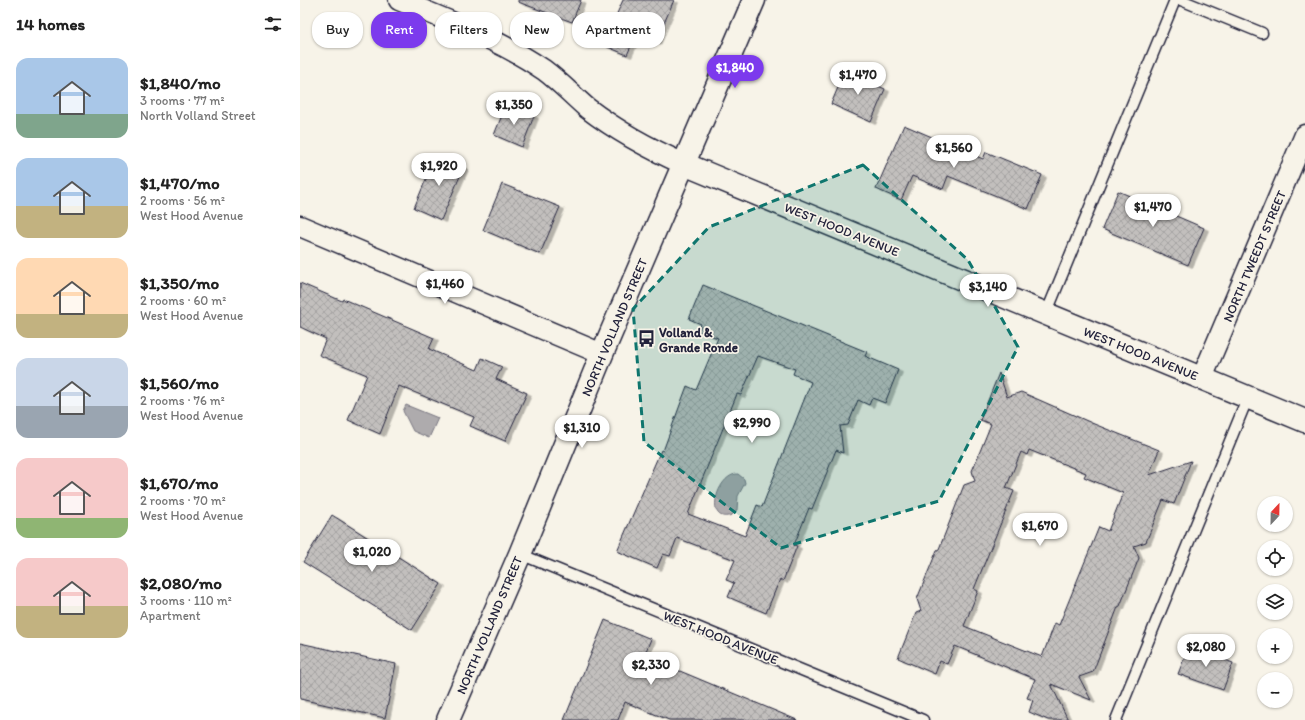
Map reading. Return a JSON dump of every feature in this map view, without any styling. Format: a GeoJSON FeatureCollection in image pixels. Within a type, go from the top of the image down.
{"type":"FeatureCollection","features":[{"type":"Feature","properties":{"kind":"main road","name":"NORTH VOLLAND STREET"},"geometry":{"type":"LineString","coordinates":[[448,720],[520,554],[602,354],[754,0]]}},
{"type":"Feature","properties":{"kind":"main road","name":"WEST HOOD AVENUE"},"geometry":{"type":"LineString","coordinates":[[684,164],[1305,420]]}},
{"type":"Feature","properties":{"kind":"street","name":"WEST HOOD AVENUE"},"geometry":{"type":"LineString","coordinates":[[399,0],[489,38],[517,53],[545,71],[587,107],[614,126],[654,151],[684,164]]}},
{"type":"Feature","properties":{"kind":"street","name":"NORTH TWEEDT STREET"},"geometry":{"type":"LineString","coordinates":[[1202,378],[1305,135]]}},
{"type":"Feature","properties":{"kind":"street"},"geometry":{"type":"LineString","coordinates":[[300,226],[602,354]]}},
{"type":"Feature","properties":{"kind":"lane"},"geometry":{"type":"LineString","coordinates":[[1046,314],[1175,0]]}},
{"type":"Feature","properties":{"kind":"lane"},"geometry":{"type":"LineString","coordinates":[[1181,0],[1262,33]]}},
{"type":"Feature","properties":{"kind":"lane"},"geometry":{"type":"LineString","coordinates":[[1116,720],[1248,397]]}},
{"type":"Feature","properties":{"kind":"lane","name":"WEST HOOD AVENUE"},"geometry":{"type":"LineString","coordinates":[[520,554],[923,720]]}},
{"type":"Feature","properties":{"kind":"highlighted area"},"geometry":{"type":"Polygon","coordinates":[[[863,165],[968,260],[1018,347],[939,501],[781,548],[644,442],[633,309],[709,227],[863,165]]]}},
{"type":"Feature","properties":{"kind":"shaded area"},"geometry":{"type":"Polygon","coordinates":[[[406,405],[438,418],[429,438],[413,431],[403,411],[406,405]]]}},
{"type":"Feature","properties":{"kind":"shaded area"},"geometry":{"type":"Polygon","coordinates":[[[738,474],[744,479],[745,483],[738,496],[737,510],[732,515],[723,516],[718,513],[716,506],[716,498],[719,489],[724,481],[731,476],[738,474]]]}},
{"type":"Feature","properties":{"kind":"building"},"geometry":{"type":"Polygon","coordinates":[[[518,0],[581,0],[576,12],[572,12],[572,22],[564,19],[564,12],[545,12],[518,2],[518,0]]]}},
{"type":"Feature","properties":{"kind":"building"},"geometry":{"type":"Polygon","coordinates":[[[623,0],[674,0],[665,21],[665,12],[618,12],[623,0]]]}},
{"type":"Feature","properties":{"kind":"building"},"geometry":{"type":"Polygon","coordinates":[[[610,48],[630,48],[627,55],[610,48]]]}},
{"type":"Feature","properties":{"kind":"building"},"geometry":{"type":"Polygon","coordinates":[[[845,71],[885,89],[871,122],[831,104],[845,71]]]}},
{"type":"Feature","properties":{"kind":"building"},"geometry":{"type":"Polygon","coordinates":[[[506,105],[534,116],[522,147],[494,135],[506,105]]]}},
{"type":"Feature","properties":{"kind":"building"},"geometry":{"type":"Polygon","coordinates":[[[904,125],[983,159],[986,152],[1042,175],[1028,209],[948,176],[943,189],[912,176],[901,200],[876,189],[904,125]]]}},
{"type":"Feature","properties":{"kind":"building"},"geometry":{"type":"Polygon","coordinates":[[[436,155],[464,167],[441,220],[414,208],[436,155]]]}},
{"type":"Feature","properties":{"kind":"building"},"geometry":{"type":"Polygon","coordinates":[[[502,184],[560,207],[540,254],[483,230],[502,184]]]}},
{"type":"Feature","properties":{"kind":"building"},"geometry":{"type":"Polygon","coordinates":[[[1118,191],[1204,228],[1188,265],[1102,229],[1118,191]]]}},
{"type":"Feature","properties":{"kind":"building"},"geometry":{"type":"Polygon","coordinates":[[[300,283],[342,301],[343,299],[434,338],[429,349],[477,370],[482,358],[502,367],[496,379],[527,393],[505,441],[470,426],[474,417],[399,386],[380,434],[348,420],[367,375],[319,355],[326,339],[300,327],[300,283]]]}},
{"type":"Feature","properties":{"kind":"building"},"geometry":{"type":"Polygon","coordinates":[[[703,285],[867,352],[865,356],[898,370],[885,403],[872,398],[869,405],[858,400],[848,425],[840,426],[843,453],[836,450],[812,509],[809,508],[794,545],[797,546],[783,581],[780,579],[766,613],[728,597],[734,583],[726,580],[735,560],[677,538],[670,556],[663,554],[657,568],[617,551],[661,450],[663,451],[687,386],[696,390],[718,338],[698,331],[701,324],[689,319],[703,285]],[[758,356],[741,395],[737,394],[688,514],[745,536],[757,505],[762,507],[811,382],[793,374],[795,369],[758,356]]]}},
{"type":"Feature","properties":{"kind":"building"},"geometry":{"type":"Polygon","coordinates":[[[999,373],[1007,397],[1021,392],[1094,424],[1159,450],[1149,475],[1191,461],[1174,504],[1163,500],[1146,542],[1134,546],[1139,558],[1093,672],[1079,677],[1091,700],[1051,684],[1068,720],[1048,720],[1029,712],[1033,700],[1027,698],[1035,679],[955,646],[947,664],[940,661],[935,674],[898,658],[916,613],[921,611],[917,599],[937,550],[939,549],[964,485],[975,481],[972,471],[991,424],[980,420],[999,373]],[[1029,450],[1027,455],[1021,452],[1006,488],[1014,491],[974,589],[978,591],[964,626],[1042,657],[1055,623],[1059,625],[1099,527],[1108,531],[1123,493],[1084,477],[1086,473],[1029,450]]]}},
{"type":"Feature","properties":{"kind":"building"},"geometry":{"type":"Polygon","coordinates":[[[332,515],[441,584],[412,630],[303,562],[332,515]]]}},
{"type":"Feature","properties":{"kind":"building"},"geometry":{"type":"Polygon","coordinates":[[[605,620],[651,639],[644,656],[797,720],[669,720],[625,702],[618,720],[564,720],[605,620]]]}},
{"type":"Feature","properties":{"kind":"building"},"geometry":{"type":"Polygon","coordinates":[[[300,643],[396,664],[385,718],[300,699],[300,643]]]}},
{"type":"Feature","properties":{"kind":"building"},"geometry":{"type":"Polygon","coordinates":[[[1189,646],[1233,663],[1223,690],[1178,674],[1189,646]]]}},
{"type":"Feature","properties":{"kind":"place","name":"Volland & Grande Ronde"},"geometry":{"type":"Point","coordinates":[646,339]}}]}
